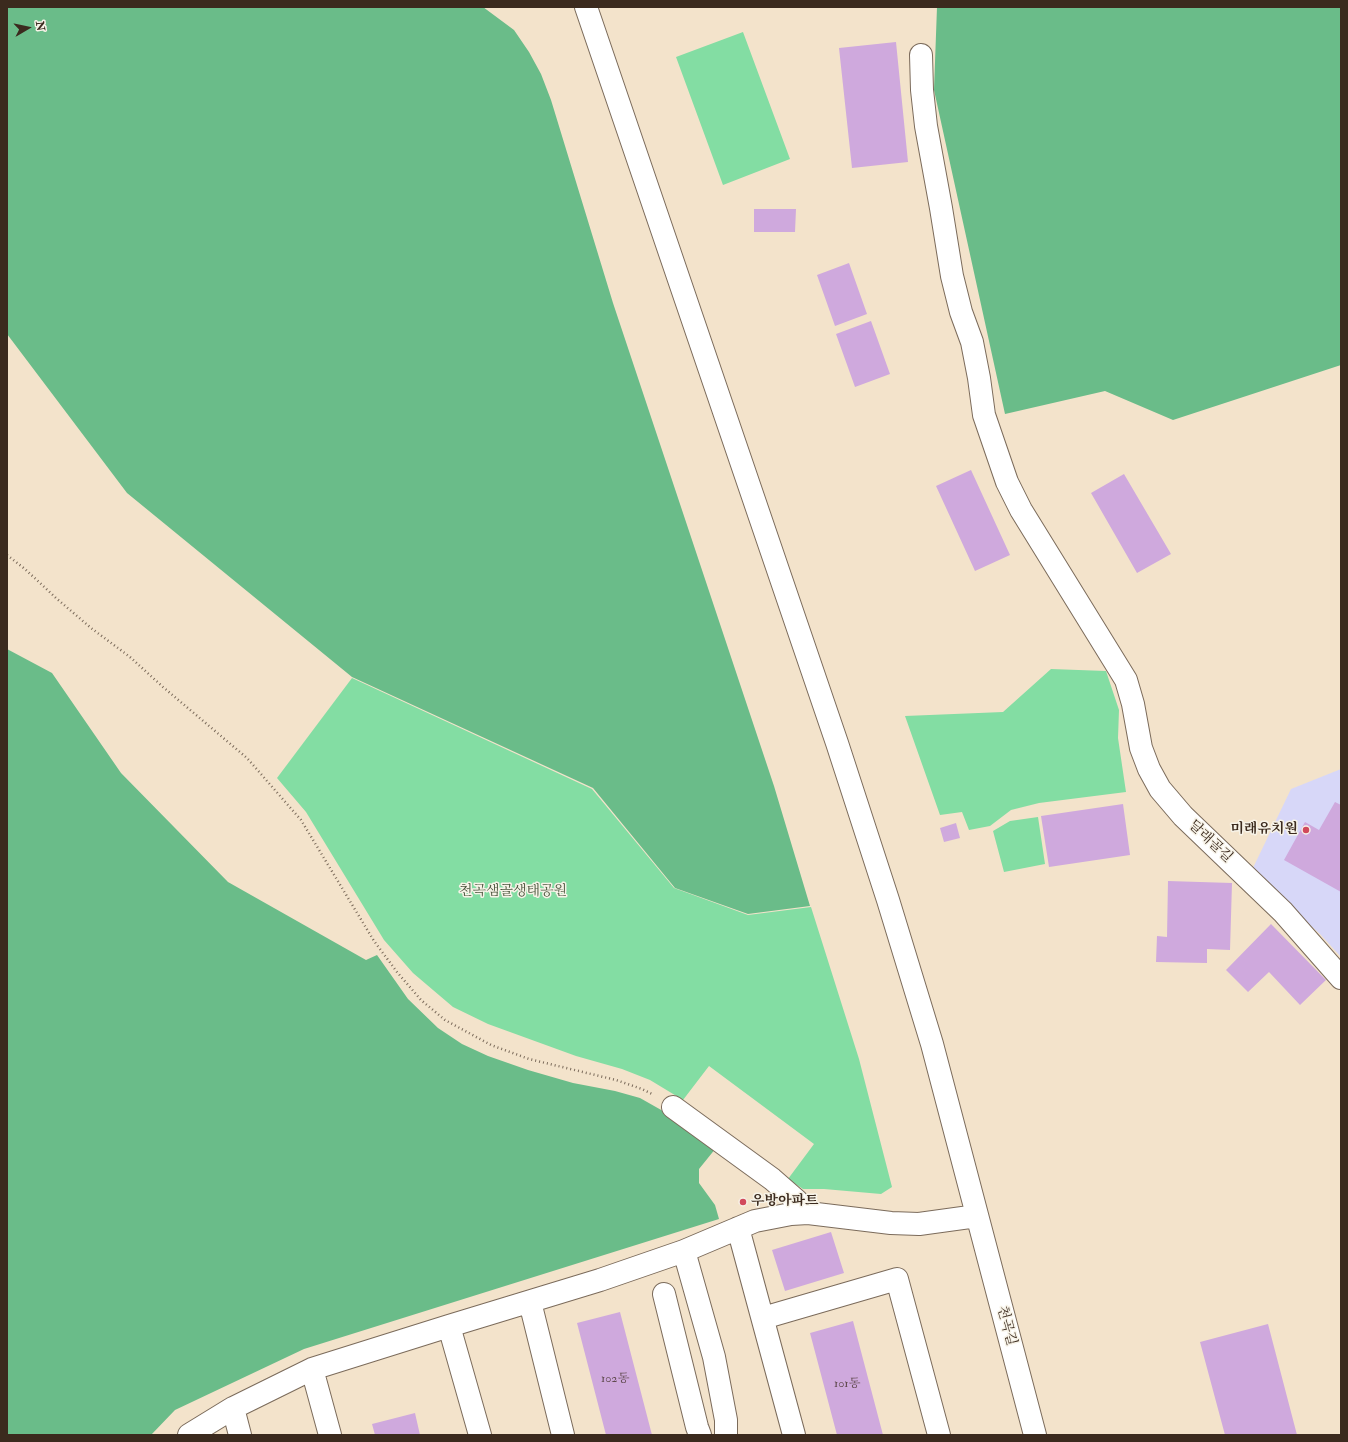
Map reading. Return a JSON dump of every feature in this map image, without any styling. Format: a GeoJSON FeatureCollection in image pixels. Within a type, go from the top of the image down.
{"type":"FeatureCollection","features":[{"type":"Feature","properties":{"kind":"street","name":"천곡길"},"geometry":{"type":"LineString","coordinates":[[586,7],[837,743],[886,892],[932,1044],[1035,1435]]}},
{"type":"Feature","properties":{"kind":"street","name":"달래골길"},"geometry":{"type":"LineString","coordinates":[[922,55],[922,90],[926,126],[952,276],[961,312],[972,342],[984,415],[1007,482],[1021,510],[1126,680],[1133,704],[1141,748],[1149,769],[1160,789],[1183,816],[1283,912],[1341,978]]}},
{"type":"Feature","properties":{"kind":"street"},"geometry":{"type":"LineString","coordinates":[[673,1106],[772,1179],[796,1200],[808,1213]]}},
{"type":"Feature","properties":{"kind":"street"},"geometry":{"type":"LineString","coordinates":[[189,1435],[233,1408],[312,1369],[600,1280],[684,1251],[755,1221],[771,1217],[808,1213],[912,1224],[947,1221],[977,1216]]}},
{"type":"Feature","properties":{"kind":"street"},"geometry":{"type":"LineString","coordinates":[[738,1228],[794,1435]]}},
{"type":"Feature","properties":{"kind":"street"},"geometry":{"type":"LineString","coordinates":[[684,1251],[715,1364],[725,1412],[726,1435]]}},
{"type":"Feature","properties":{"kind":"street"},"geometry":{"type":"LineString","coordinates":[[763,1318],[897,1279],[939,1435]]}},
{"type":"Feature","properties":{"kind":"street"},"geometry":{"type":"LineString","coordinates":[[664,1294],[700,1435]]}},
{"type":"Feature","properties":{"kind":"street"},"geometry":{"type":"LineString","coordinates":[[530,1302],[563,1435]]}},
{"type":"Feature","properties":{"kind":"street"},"geometry":{"type":"LineString","coordinates":[[449,1326],[480,1435]]}},
{"type":"Feature","properties":{"kind":"street"},"geometry":{"type":"LineString","coordinates":[[312,1369],[330,1435]]}},
{"type":"Feature","properties":{"kind":"street"},"geometry":{"type":"LineString","coordinates":[[233,1408],[240,1435]]}},
{"type":"Feature","properties":{"kind":"path"},"geometry":{"type":"LineString","coordinates":[[7,555],[25,569],[91,628],[130,657],[247,758],[301,820],[374,941],[397,972],[421,1000],[445,1020],[492,1045],[529,1058],[616,1080],[642,1089],[673,1106]]}},
{"type":"Feature","properties":{"kind":"shaded area","name":"미래유치원"},"geometry":{"type":"Polygon","coordinates":[[[1341,769],[1341,957],[1320,934],[1251,872],[1291,789],[1341,769]]]}},
{"type":"Feature","properties":{"kind":"green space"},"geometry":{"type":"Polygon","coordinates":[[[7,7],[483,7],[514,30],[529,52],[541,74],[551,100],[613,303],[774,786],[810,906],[748,914],[675,888],[593,788],[352,677],[127,493],[7,334],[7,7]]]}},
{"type":"Feature","properties":{"kind":"green space"},"geometry":{"type":"Polygon","coordinates":[[[937,7],[1341,7],[1341,365],[1173,420],[1105,391],[1005,414],[934,90],[937,7]]]}},
{"type":"Feature","properties":{"kind":"green space"},"geometry":{"type":"Polygon","coordinates":[[[743,32],[790,159],[723,185],[676,57],[743,32]]]}},
{"type":"Feature","properties":{"kind":"green space"},"geometry":{"type":"Polygon","coordinates":[[[7,649],[52,673],[121,773],[228,882],[366,960],[377,955],[408,999],[438,1028],[462,1044],[488,1056],[528,1070],[573,1083],[615,1091],[640,1098],[670,1115],[716,1148],[699,1169],[699,1183],[715,1205],[719,1219],[304,1349],[175,1410],[151,1435],[7,1435],[7,649]]]}},
{"type":"Feature","properties":{"kind":"green space"},"geometry":{"type":"Polygon","coordinates":[[[1051,669],[1106,671],[1119,710],[1118,738],[1126,792],[1039,803],[1011,810],[990,826],[969,830],[962,812],[940,815],[905,716],[1003,712],[1051,669]]]}},
{"type":"Feature","properties":{"kind":"green space","name":"천곡샘골생태공원"},"geometry":{"type":"Polygon","coordinates":[[[352,678],[592,789],[674,888],[748,915],[811,907],[859,1059],[892,1187],[881,1194],[824,1189],[803,1189],[788,1179],[814,1144],[709,1066],[683,1100],[650,1080],[622,1069],[576,1056],[488,1024],[453,1007],[413,973],[384,940],[306,812],[277,778],[352,678]]]}},
{"type":"Feature","properties":{"kind":"green space"},"geometry":{"type":"Polygon","coordinates":[[[1038,817],[1045,864],[1004,872],[993,831],[1010,821],[1038,817]]]}},
{"type":"Feature","properties":{"kind":"building"},"geometry":{"type":"Polygon","coordinates":[[[896,42],[908,162],[852,168],[839,48],[896,42]]]}},
{"type":"Feature","properties":{"kind":"building"},"geometry":{"type":"Polygon","coordinates":[[[754,209],[796,209],[795,232],[754,232],[754,209]]]}},
{"type":"Feature","properties":{"kind":"building"},"geometry":{"type":"Polygon","coordinates":[[[849,263],[867,314],[835,326],[817,275],[849,263]]]}},
{"type":"Feature","properties":{"kind":"building"},"geometry":{"type":"Polygon","coordinates":[[[871,321],[890,374],[855,387],[836,334],[871,321]]]}},
{"type":"Feature","properties":{"kind":"building"},"geometry":{"type":"Polygon","coordinates":[[[971,470],[1010,555],[975,571],[936,486],[971,470]]]}},
{"type":"Feature","properties":{"kind":"building"},"geometry":{"type":"Polygon","coordinates":[[[1124,474],[1171,554],[1137,573],[1091,493],[1124,474]]]}},
{"type":"Feature","properties":{"kind":"building"},"geometry":{"type":"Polygon","coordinates":[[[1335,802],[1341,805],[1341,892],[1284,860],[1305,822],[1319,830],[1335,802]]]}},
{"type":"Feature","properties":{"kind":"building"},"geometry":{"type":"Polygon","coordinates":[[[1123,804],[1130,855],[1049,867],[1041,816],[1123,804]]]}},
{"type":"Feature","properties":{"kind":"building"},"geometry":{"type":"Polygon","coordinates":[[[956,823],[960,838],[944,842],[940,828],[956,823]]]}},
{"type":"Feature","properties":{"kind":"building"},"geometry":{"type":"Polygon","coordinates":[[[1168,881],[1232,883],[1230,950],[1207,949],[1207,963],[1156,962],[1157,936],[1167,937],[1168,881]]]}},
{"type":"Feature","properties":{"kind":"building"},"geometry":{"type":"Polygon","coordinates":[[[1271,924],[1326,980],[1300,1005],[1269,972],[1248,992],[1226,970],[1271,924]]]}},
{"type":"Feature","properties":{"kind":"building"},"geometry":{"type":"Polygon","coordinates":[[[831,1232],[844,1273],[785,1291],[772,1250],[831,1232]]]}},
{"type":"Feature","properties":{"kind":"building"},"geometry":{"type":"Polygon","coordinates":[[[620,1312],[652,1435],[606,1435],[577,1323],[620,1312]]]}},
{"type":"Feature","properties":{"kind":"building"},"geometry":{"type":"Polygon","coordinates":[[[853,1321],[883,1435],[837,1435],[810,1333],[853,1321]]]}},
{"type":"Feature","properties":{"kind":"building"},"geometry":{"type":"Polygon","coordinates":[[[1268,1324],[1297,1435],[1225,1435],[1200,1342],[1268,1324]]]}},
{"type":"Feature","properties":{"kind":"building"},"geometry":{"type":"Polygon","coordinates":[[[415,1413],[420,1435],[375,1435],[372,1424],[415,1413]]]}},
{"type":"Feature","properties":{"kind":"place","name":"미래유치원"},"geometry":{"type":"Point","coordinates":[1306,830]}},
{"type":"Feature","properties":{"kind":"place","name":"우방아파트"},"geometry":{"type":"Point","coordinates":[743,1202]}}]}
